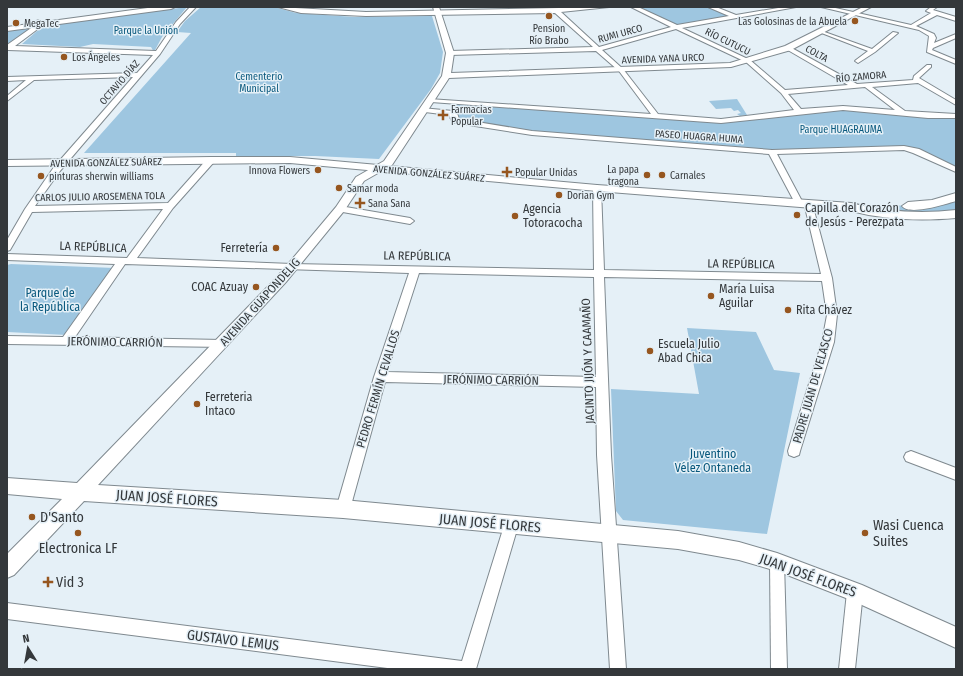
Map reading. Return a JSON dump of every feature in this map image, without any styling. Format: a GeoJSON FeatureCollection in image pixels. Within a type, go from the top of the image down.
{"type":"FeatureCollection","features":[{"type":"Feature","properties":{"kind":"main road"},"geometry":{"type":"LineString","coordinates":[[38,24],[149,7]]}},
{"type":"Feature","properties":{"kind":"main road"},"geometry":{"type":"LineString","coordinates":[[7,28],[171,7]]}},
{"type":"Feature","properties":{"kind":"main road","name":"AVENIDA GONZÁLEZ SUÁREZ"},"geometry":{"type":"LineString","coordinates":[[7,163],[290,160],[597,188],[851,207],[866,211],[912,215],[956,214]]}},
{"type":"Feature","properties":{"kind":"main road","name":"AVENIDA GONZÁLEZ SUÁREZ"},"geometry":{"type":"LineString","coordinates":[[851,207],[861,205],[919,206],[945,202],[956,197]]}},
{"type":"Feature","properties":{"kind":"street"},"geometry":{"type":"LineString","coordinates":[[158,53],[178,23],[193,7]]}},
{"type":"Feature","properties":{"kind":"street"},"geometry":{"type":"LineString","coordinates":[[281,7],[301,11],[345,14],[437,10],[556,11],[606,7]]}},
{"type":"Feature","properties":{"kind":"street","name":"RÍO CUTUCU"},"geometry":{"type":"LineString","coordinates":[[634,7],[748,61],[783,92],[800,113]]}},
{"type":"Feature","properties":{"kind":"street"},"geometry":{"type":"LineString","coordinates":[[711,7],[736,17]]}},
{"type":"Feature","properties":{"kind":"street","name":"RUMI URCO"},"geometry":{"type":"LineString","coordinates":[[450,53],[598,49],[677,27],[793,7]]}},
{"type":"Feature","properties":{"kind":"street"},"geometry":{"type":"LineString","coordinates":[[824,7],[911,27],[932,35],[933,38],[929,51],[956,62]]}},
{"type":"Feature","properties":{"kind":"street","name":"AVENIDA YANA URCO"},"geometry":{"type":"LineString","coordinates":[[446,76],[700,68],[731,65],[788,48],[868,7]]}},
{"type":"Feature","properties":{"kind":"street"},"geometry":{"type":"LineString","coordinates":[[934,7],[929,11],[956,19]]}},
{"type":"Feature","properties":{"kind":"street","name":"AVENIDA GUAPONDELIG"},"geometry":{"type":"LineString","coordinates":[[7,568],[222,344],[292,267],[340,209],[360,178],[388,163],[446,76],[450,53],[437,10]]}},
{"type":"Feature","properties":{"kind":"street"},"geometry":{"type":"LineString","coordinates":[[556,11],[621,70],[656,116]]}},
{"type":"Feature","properties":{"kind":"street"},"geometry":{"type":"LineString","coordinates":[[911,27],[936,13]]}},
{"type":"Feature","properties":{"kind":"street"},"geometry":{"type":"LineString","coordinates":[[8,48],[38,27],[38,24]]}},
{"type":"Feature","properties":{"kind":"street"},"geometry":{"type":"LineString","coordinates":[[821,31],[873,51]]}},
{"type":"Feature","properties":{"kind":"street"},"geometry":{"type":"LineString","coordinates":[[858,61],[895,33]]}},
{"type":"Feature","properties":{"kind":"street"},"geometry":{"type":"LineString","coordinates":[[930,47],[956,36]]}},
{"type":"Feature","properties":{"kind":"street","name":"OCTAVIO DÍAZ"},"geometry":{"type":"LineString","coordinates":[[8,48],[158,53]]}},
{"type":"Feature","properties":{"kind":"street","name":"COLTA"},"geometry":{"type":"LineString","coordinates":[[788,48],[857,87]]}},
{"type":"Feature","properties":{"kind":"street","name":"OCTAVIO DÍAZ"},"geometry":{"type":"LineString","coordinates":[[7,248],[29,209],[62,163],[158,53]]}},
{"type":"Feature","properties":{"kind":"street"},"geometry":{"type":"LineString","coordinates":[[929,66],[916,77],[919,81],[956,104]]}},
{"type":"Feature","properties":{"kind":"street"},"geometry":{"type":"LineString","coordinates":[[7,79],[139,75]]}},
{"type":"Feature","properties":{"kind":"street"},"geometry":{"type":"LineString","coordinates":[[7,99],[33,78]]}},
{"type":"Feature","properties":{"kind":"street","name":"RÍO ZAMORA"},"geometry":{"type":"LineString","coordinates":[[783,92],[919,81]]}},
{"type":"Feature","properties":{"kind":"street"},"geometry":{"type":"LineString","coordinates":[[867,86],[903,114]]}},
{"type":"Feature","properties":{"kind":"street"},"geometry":{"type":"LineString","coordinates":[[428,105],[443,111],[449,102]]}},
{"type":"Feature","properties":{"kind":"street","name":"PASEO HUAGRA HUMA"},"geometry":{"type":"LineString","coordinates":[[428,105],[449,102],[714,120],[744,120],[814,110],[842,108],[936,117],[956,116]]}},
{"type":"Feature","properties":{"kind":"street"},"geometry":{"type":"LineString","coordinates":[[646,103],[661,108],[714,120]]}},
{"type":"Feature","properties":{"kind":"street","name":"PASEO HUAGRA HUMA"},"geometry":{"type":"LineString","coordinates":[[443,111],[454,113],[456,121],[532,132],[772,152],[904,148],[916,151],[956,170]]}},
{"type":"Feature","properties":{"kind":"street","name":"PADRE JUAN DE VELASCO"},"geometry":{"type":"LineString","coordinates":[[772,152],[804,203],[827,278],[832,315],[828,342],[794,451]]}},
{"type":"Feature","properties":{"kind":"street"},"geometry":{"type":"LineString","coordinates":[[66,341],[126,261],[170,206],[211,160]]}},
{"type":"Feature","properties":{"kind":"street","name":"JACINTO JIJÓN Y CAAMAÑO"},"geometry":{"type":"LineString","coordinates":[[597,188],[601,382],[608,533],[618,669]]}},
{"type":"Feature","properties":{"kind":"street","name":"CARLOS JULIO AROSEMENA TOLA"},"geometry":{"type":"LineString","coordinates":[[29,209],[170,206]]}},
{"type":"Feature","properties":{"kind":"street"},"geometry":{"type":"LineString","coordinates":[[340,209],[410,221]]}},
{"type":"Feature","properties":{"kind":"street","name":"LA REPÚBLICA"},"geometry":{"type":"LineString","coordinates":[[7,257],[292,267],[827,278]]}},
{"type":"Feature","properties":{"kind":"street","name":"PEDRO FERMÍN CEVALLOS"},"geometry":{"type":"LineString","coordinates":[[343,509],[380,377],[415,269]]}},
{"type":"Feature","properties":{"kind":"street","name":"JERÓNIMO CARRIÓN"},"geometry":{"type":"LineString","coordinates":[[7,340],[222,344]]}},
{"type":"Feature","properties":{"kind":"street","name":"JERÓNIMO CARRIÓN"},"geometry":{"type":"LineString","coordinates":[[380,377],[601,382]]}},
{"type":"Feature","properties":{"kind":"street"},"geometry":{"type":"LineString","coordinates":[[911,457],[956,474]]}},
{"type":"Feature","properties":{"kind":"street","name":"JUAN JOSÉ FLORES"},"geometry":{"type":"LineString","coordinates":[[7,486],[343,509],[511,526],[678,540],[739,551],[777,562],[856,592],[956,638]]}},
{"type":"Feature","properties":{"kind":"street"},"geometry":{"type":"LineString","coordinates":[[468,669],[511,526]]}},
{"type":"Feature","properties":{"kind":"street"},"geometry":{"type":"LineString","coordinates":[[777,562],[779,669]]}},
{"type":"Feature","properties":{"kind":"street"},"geometry":{"type":"LineString","coordinates":[[847,669],[856,592]]}},
{"type":"Feature","properties":{"kind":"street","name":"GUSTAVO LEMUS"},"geometry":{"type":"LineString","coordinates":[[7,611],[460,669]]}},
{"type":"Feature","properties":{"kind":"green space","name":"Parque la Unión"},"geometry":{"type":"Polygon","coordinates":[[[187,7],[162,37],[154,52],[151,47],[93,44],[80,47],[22,44],[44,25],[187,7]]]}},
{"type":"Feature","properties":{"kind":"green space","name":"Cementerio Municipal"},"geometry":{"type":"Polygon","coordinates":[[[201,7],[274,7],[296,13],[355,17],[432,16],[443,52],[440,73],[431,89],[379,159],[315,156],[236,156],[236,153],[84,153],[191,33],[177,32],[185,21],[201,7]]]}},
{"type":"Feature","properties":{"kind":"green space"},"geometry":{"type":"Polygon","coordinates":[[[635,7],[709,7],[733,16],[677,27],[635,7]]]}},
{"type":"Feature","properties":{"kind":"green space"},"geometry":{"type":"Polygon","coordinates":[[[29,28],[28,30],[7,45],[7,30],[29,28]]]}},
{"type":"Feature","properties":{"kind":"green space"},"geometry":{"type":"Polygon","coordinates":[[[737,99],[747,115],[740,116],[737,114],[741,113],[738,110],[734,111],[731,108],[716,109],[709,101],[737,99]]]}},
{"type":"Feature","properties":{"kind":"green space","name":"Parque HUAGRAUMA"},"geometry":{"type":"Polygon","coordinates":[[[455,103],[721,121],[745,121],[843,109],[956,116],[956,168],[917,149],[771,151],[533,131],[466,122],[458,118],[455,114],[452,106],[455,103]]]}},
{"type":"Feature","properties":{"kind":"green space"},"geometry":{"type":"Polygon","coordinates":[[[956,197],[956,214],[877,212],[872,205],[919,206],[956,197]]]}},
{"type":"Feature","properties":{"kind":"green space","name":"Parque de la República"},"geometry":{"type":"Polygon","coordinates":[[[7,265],[115,268],[67,335],[7,332],[7,265]]]}},
{"type":"Feature","properties":{"kind":"green space","name":"Juventino Vélez Ontaneda"},"geometry":{"type":"Polygon","coordinates":[[[687,328],[756,332],[774,370],[800,373],[767,534],[623,520],[616,511],[611,389],[699,394],[687,328]]]}},
{"type":"Feature","properties":{"kind":"place","name":"Pension Río Brabo"},"geometry":{"type":"Point","coordinates":[549,16]}},
{"type":"Feature","properties":{"kind":"place","name":"Las Golosinas de la Abuela"},"geometry":{"type":"Point","coordinates":[855,21]}},
{"type":"Feature","properties":{"kind":"place","name":"MegaTec"},"geometry":{"type":"Point","coordinates":[16,23]}},
{"type":"Feature","properties":{"kind":"place","name":"Los Ángeles"},"geometry":{"type":"Point","coordinates":[64,57]}},
{"type":"Feature","properties":{"kind":"place","name":"Farmacias Popular"},"geometry":{"type":"Point","coordinates":[443,115]}},
{"type":"Feature","properties":{"kind":"place","name":"Innova Flowers"},"geometry":{"type":"Point","coordinates":[318,170]}},
{"type":"Feature","properties":{"kind":"place","name":"Popular Unidas"},"geometry":{"type":"Point","coordinates":[507,172]}},
{"type":"Feature","properties":{"kind":"place","name":"La papa tragona"},"geometry":{"type":"Point","coordinates":[647,175]}},
{"type":"Feature","properties":{"kind":"place","name":"Carnales"},"geometry":{"type":"Point","coordinates":[662,175]}},
{"type":"Feature","properties":{"kind":"place","name":"pinturas sherwin williams"},"geometry":{"type":"Point","coordinates":[41,176]}},
{"type":"Feature","properties":{"kind":"place","name":"Samar moda"},"geometry":{"type":"Point","coordinates":[339,188]}},
{"type":"Feature","properties":{"kind":"place","name":"Dorian Gym"},"geometry":{"type":"Point","coordinates":[559,195]}},
{"type":"Feature","properties":{"kind":"place","name":"Sana Sana"},"geometry":{"type":"Point","coordinates":[360,203]}},
{"type":"Feature","properties":{"kind":"place","name":"Capilla del Corazón de Jesús - Perezpata"},"geometry":{"type":"Point","coordinates":[797,215]}},
{"type":"Feature","properties":{"kind":"place","name":"Agencia Totoracocha"},"geometry":{"type":"Point","coordinates":[515,216]}},
{"type":"Feature","properties":{"kind":"place","name":"Ferretería"},"geometry":{"type":"Point","coordinates":[276,248]}},
{"type":"Feature","properties":{"kind":"place","name":"COAC Azuay"},"geometry":{"type":"Point","coordinates":[256,287]}},
{"type":"Feature","properties":{"kind":"place","name":"María Luisa Aguilar"},"geometry":{"type":"Point","coordinates":[711,296]}},
{"type":"Feature","properties":{"kind":"place","name":"Rita Chávez"},"geometry":{"type":"Point","coordinates":[788,310]}},
{"type":"Feature","properties":{"kind":"place","name":"Escuela Julio Abad Chica"},"geometry":{"type":"Point","coordinates":[650,351]}},
{"type":"Feature","properties":{"kind":"place","name":"Ferreteria Intaco"},"geometry":{"type":"Point","coordinates":[197,404]}},
{"type":"Feature","properties":{"kind":"place","name":"D'Santo"},"geometry":{"type":"Point","coordinates":[32,517]}},
{"type":"Feature","properties":{"kind":"place","name":"Electronica LF"},"geometry":{"type":"Point","coordinates":[78,533]}},
{"type":"Feature","properties":{"kind":"place","name":"Wasi Cuenca Suites"},"geometry":{"type":"Point","coordinates":[865,533]}},
{"type":"Feature","properties":{"kind":"place","name":"Vid 3"},"geometry":{"type":"Point","coordinates":[48,582]}}]}
